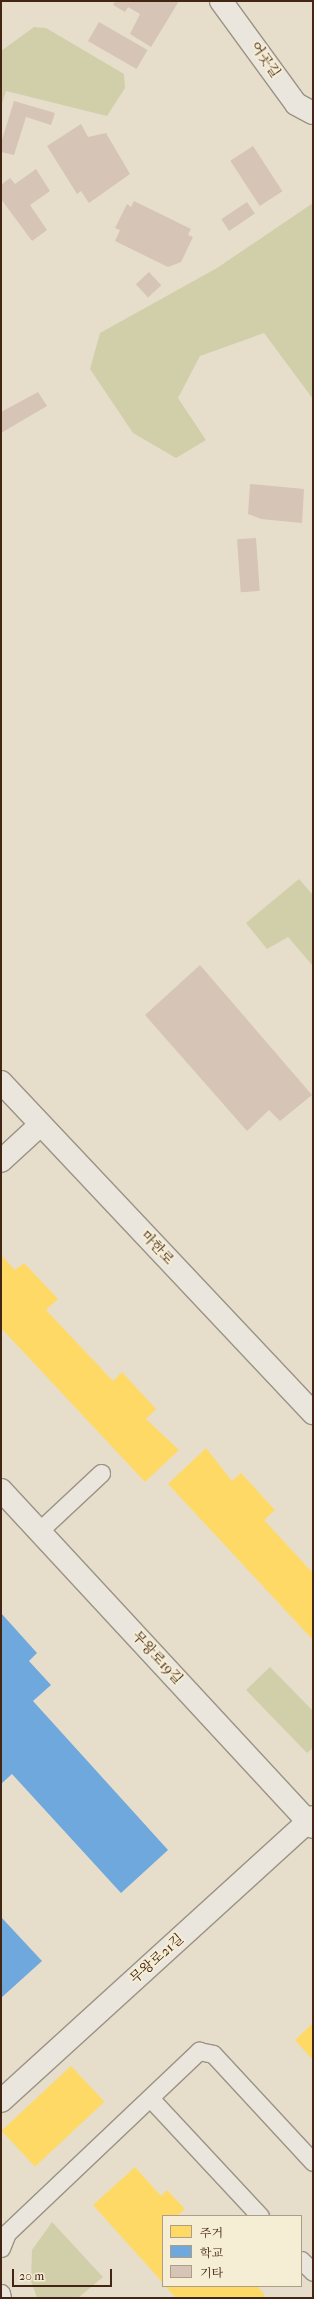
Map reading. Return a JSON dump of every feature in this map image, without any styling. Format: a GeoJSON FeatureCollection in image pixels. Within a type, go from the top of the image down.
{"type":"FeatureCollection","features":[{"type":"Feature","properties":{"kind":"street","name":"어곳길"},"geometry":{"type":"LineString","coordinates":[[221,1],[296,104],[313,113]]}},
{"type":"Feature","properties":{"kind":"street","name":"마한로"},"geometry":{"type":"LineString","coordinates":[[1,1082],[313,1413]]}},
{"type":"Feature","properties":{"kind":"street"},"geometry":{"type":"LineString","coordinates":[[1,1161],[40,1125]]}},
{"type":"Feature","properties":{"kind":"street","name":"무왕로19길"},"geometry":{"type":"LineString","coordinates":[[1,1490],[311,1822]]}},
{"type":"Feature","properties":{"kind":"street","name":"무왕로21길"},"geometry":{"type":"LineString","coordinates":[[1,2101],[311,1822]]}},
{"type":"Feature","properties":{"kind":"lane"},"geometry":{"type":"LineString","coordinates":[[39,1531],[101,1474]]}},
{"type":"Feature","properties":{"kind":"lane"},"geometry":{"type":"LineString","coordinates":[[3,2236],[199,2051],[213,2054],[313,2162]]}},
{"type":"Feature","properties":{"kind":"lane"},"geometry":{"type":"LineString","coordinates":[[150,2098],[259,2215]]}},
{"type":"Feature","properties":{"kind":"lane"},"geometry":{"type":"LineString","coordinates":[[302,2261],[313,2272]]}},
{"type":"Feature","properties":{"kind":"lane"},"geometry":{"type":"LineString","coordinates":[[1,2293],[2,2298]]}},
{"type":"Feature","properties":{"kind":"shaded area"},"geometry":{"type":"Polygon","coordinates":[[[34,27],[46,28],[124,74],[125,88],[107,116],[6,91],[1,107],[1,51],[34,27]]]}},
{"type":"Feature","properties":{"kind":"shaded area"},"geometry":{"type":"Polygon","coordinates":[[[313,203],[313,399],[264,333],[200,356],[178,398],[206,440],[176,458],[133,433],[90,369],[100,333],[217,268],[313,203]]]}},
{"type":"Feature","properties":{"kind":"shaded area"},"geometry":{"type":"Polygon","coordinates":[[[299,879],[313,895],[313,966],[288,937],[267,949],[246,923],[299,879]]]}},
{"type":"Feature","properties":{"kind":"shaded area"},"geometry":{"type":"Polygon","coordinates":[[[270,1667],[313,1711],[313,1748],[307,1753],[246,1690],[270,1667]]]}},
{"type":"Feature","properties":{"kind":"shaded area"},"geometry":{"type":"Polygon","coordinates":[[[52,2222],[103,2277],[78,2298],[37,2298],[31,2281],[32,2250],[52,2222]]]}},
{"type":"Feature","properties":{"kind":"building: 주거"},"geometry":{"type":"Polygon","coordinates":[[[1,1255],[15,1270],[24,1263],[58,1299],[46,1310],[113,1381],[122,1372],[156,1409],[146,1419],[179,1450],[145,1482],[1,1328],[1,1255]]]}},
{"type":"Feature","properties":{"kind":"building: 주거"},"geometry":{"type":"Polygon","coordinates":[[[206,1448],[232,1481],[241,1473],[275,1510],[264,1520],[313,1573],[313,1640],[168,1484],[206,1448]]]}},
{"type":"Feature","properties":{"kind":"building: 주거"},"geometry":{"type":"Polygon","coordinates":[[[313,2023],[313,2060],[295,2040],[313,2023]]]}},
{"type":"Feature","properties":{"kind":"building: 주거"},"geometry":{"type":"Polygon","coordinates":[[[71,2066],[104,2102],[35,2167],[2,2131],[71,2066]]]}},
{"type":"Feature","properties":{"kind":"building: 주거"},"geometry":{"type":"Polygon","coordinates":[[[135,2167],[161,2196],[167,2190],[185,2209],[178,2215],[162,2215],[162,2282],[93,2205],[135,2167]]]}},
{"type":"Feature","properties":{"kind":"building: 주거"},"geometry":{"type":"Polygon","coordinates":[[[166,2287],[258,2287],[265,2295],[262,2298],[176,2298],[166,2287]]]}},
{"type":"Feature","properties":{"kind":"building: 학교"},"geometry":{"type":"Polygon","coordinates":[[[1,1613],[37,1653],[29,1661],[51,1685],[33,1701],[168,1850],[121,1893],[12,1774],[1,1784],[1,1613]]]}},
{"type":"Feature","properties":{"kind":"building: 학교"},"geometry":{"type":"Polygon","coordinates":[[[1,1917],[42,1961],[1,1998],[1,1917]]]}},
{"type":"Feature","properties":{"kind":"building: 기타"},"geometry":{"type":"Polygon","coordinates":[[[115,1],[179,1],[151,47],[130,34],[140,14],[128,7],[125,12],[113,5],[115,1]]]}},
{"type":"Feature","properties":{"kind":"building: 기타"},"geometry":{"type":"Polygon","coordinates":[[[99,22],[147,50],[136,69],[88,41],[99,22]]]}},
{"type":"Feature","properties":{"kind":"building: 기타"},"geometry":{"type":"Polygon","coordinates":[[[14,101],[55,113],[51,125],[26,117],[14,155],[1,152],[1,143],[14,101]]]}},
{"type":"Feature","properties":{"kind":"building: 기타"},"geometry":{"type":"Polygon","coordinates":[[[81,124],[88,137],[106,133],[130,174],[89,203],[81,191],[77,194],[47,146],[81,124]]]}},
{"type":"Feature","properties":{"kind":"building: 기타"},"geometry":{"type":"Polygon","coordinates":[[[253,146],[282,191],[260,206],[230,161],[253,146]]]}},
{"type":"Feature","properties":{"kind":"building: 기타"},"geometry":{"type":"Polygon","coordinates":[[[36,169],[50,191],[30,205],[47,230],[32,241],[1,199],[1,185],[10,178],[15,184],[36,169]]]}},
{"type":"Feature","properties":{"kind":"building: 기타"},"geometry":{"type":"Polygon","coordinates":[[[134,201],[191,229],[188,235],[193,237],[181,262],[168,267],[115,241],[120,230],[115,228],[127,204],[131,207],[134,201]]]}},
{"type":"Feature","properties":{"kind":"building: 기타"},"geometry":{"type":"Polygon","coordinates":[[[247,202],[255,214],[229,231],[221,219],[247,202]]]}},
{"type":"Feature","properties":{"kind":"building: 기타"},"geometry":{"type":"Polygon","coordinates":[[[149,272],[161,285],[148,297],[136,284],[149,272]]]}},
{"type":"Feature","properties":{"kind":"building: 기타"},"geometry":{"type":"Polygon","coordinates":[[[38,392],[47,406],[1,433],[1,412],[38,392]]]}},
{"type":"Feature","properties":{"kind":"building: 기타"},"geometry":{"type":"Polygon","coordinates":[[[250,484],[304,489],[302,523],[261,519],[248,514],[250,484]]]}},
{"type":"Feature","properties":{"kind":"building: 기타"},"geometry":{"type":"Polygon","coordinates":[[[256,538],[260,591],[241,592],[237,539],[256,538]]]}},
{"type":"Feature","properties":{"kind":"building: 기타"},"geometry":{"type":"Polygon","coordinates":[[[200,965],[312,1095],[280,1121],[269,1110],[247,1131],[145,1015],[200,965]]]}}]}
